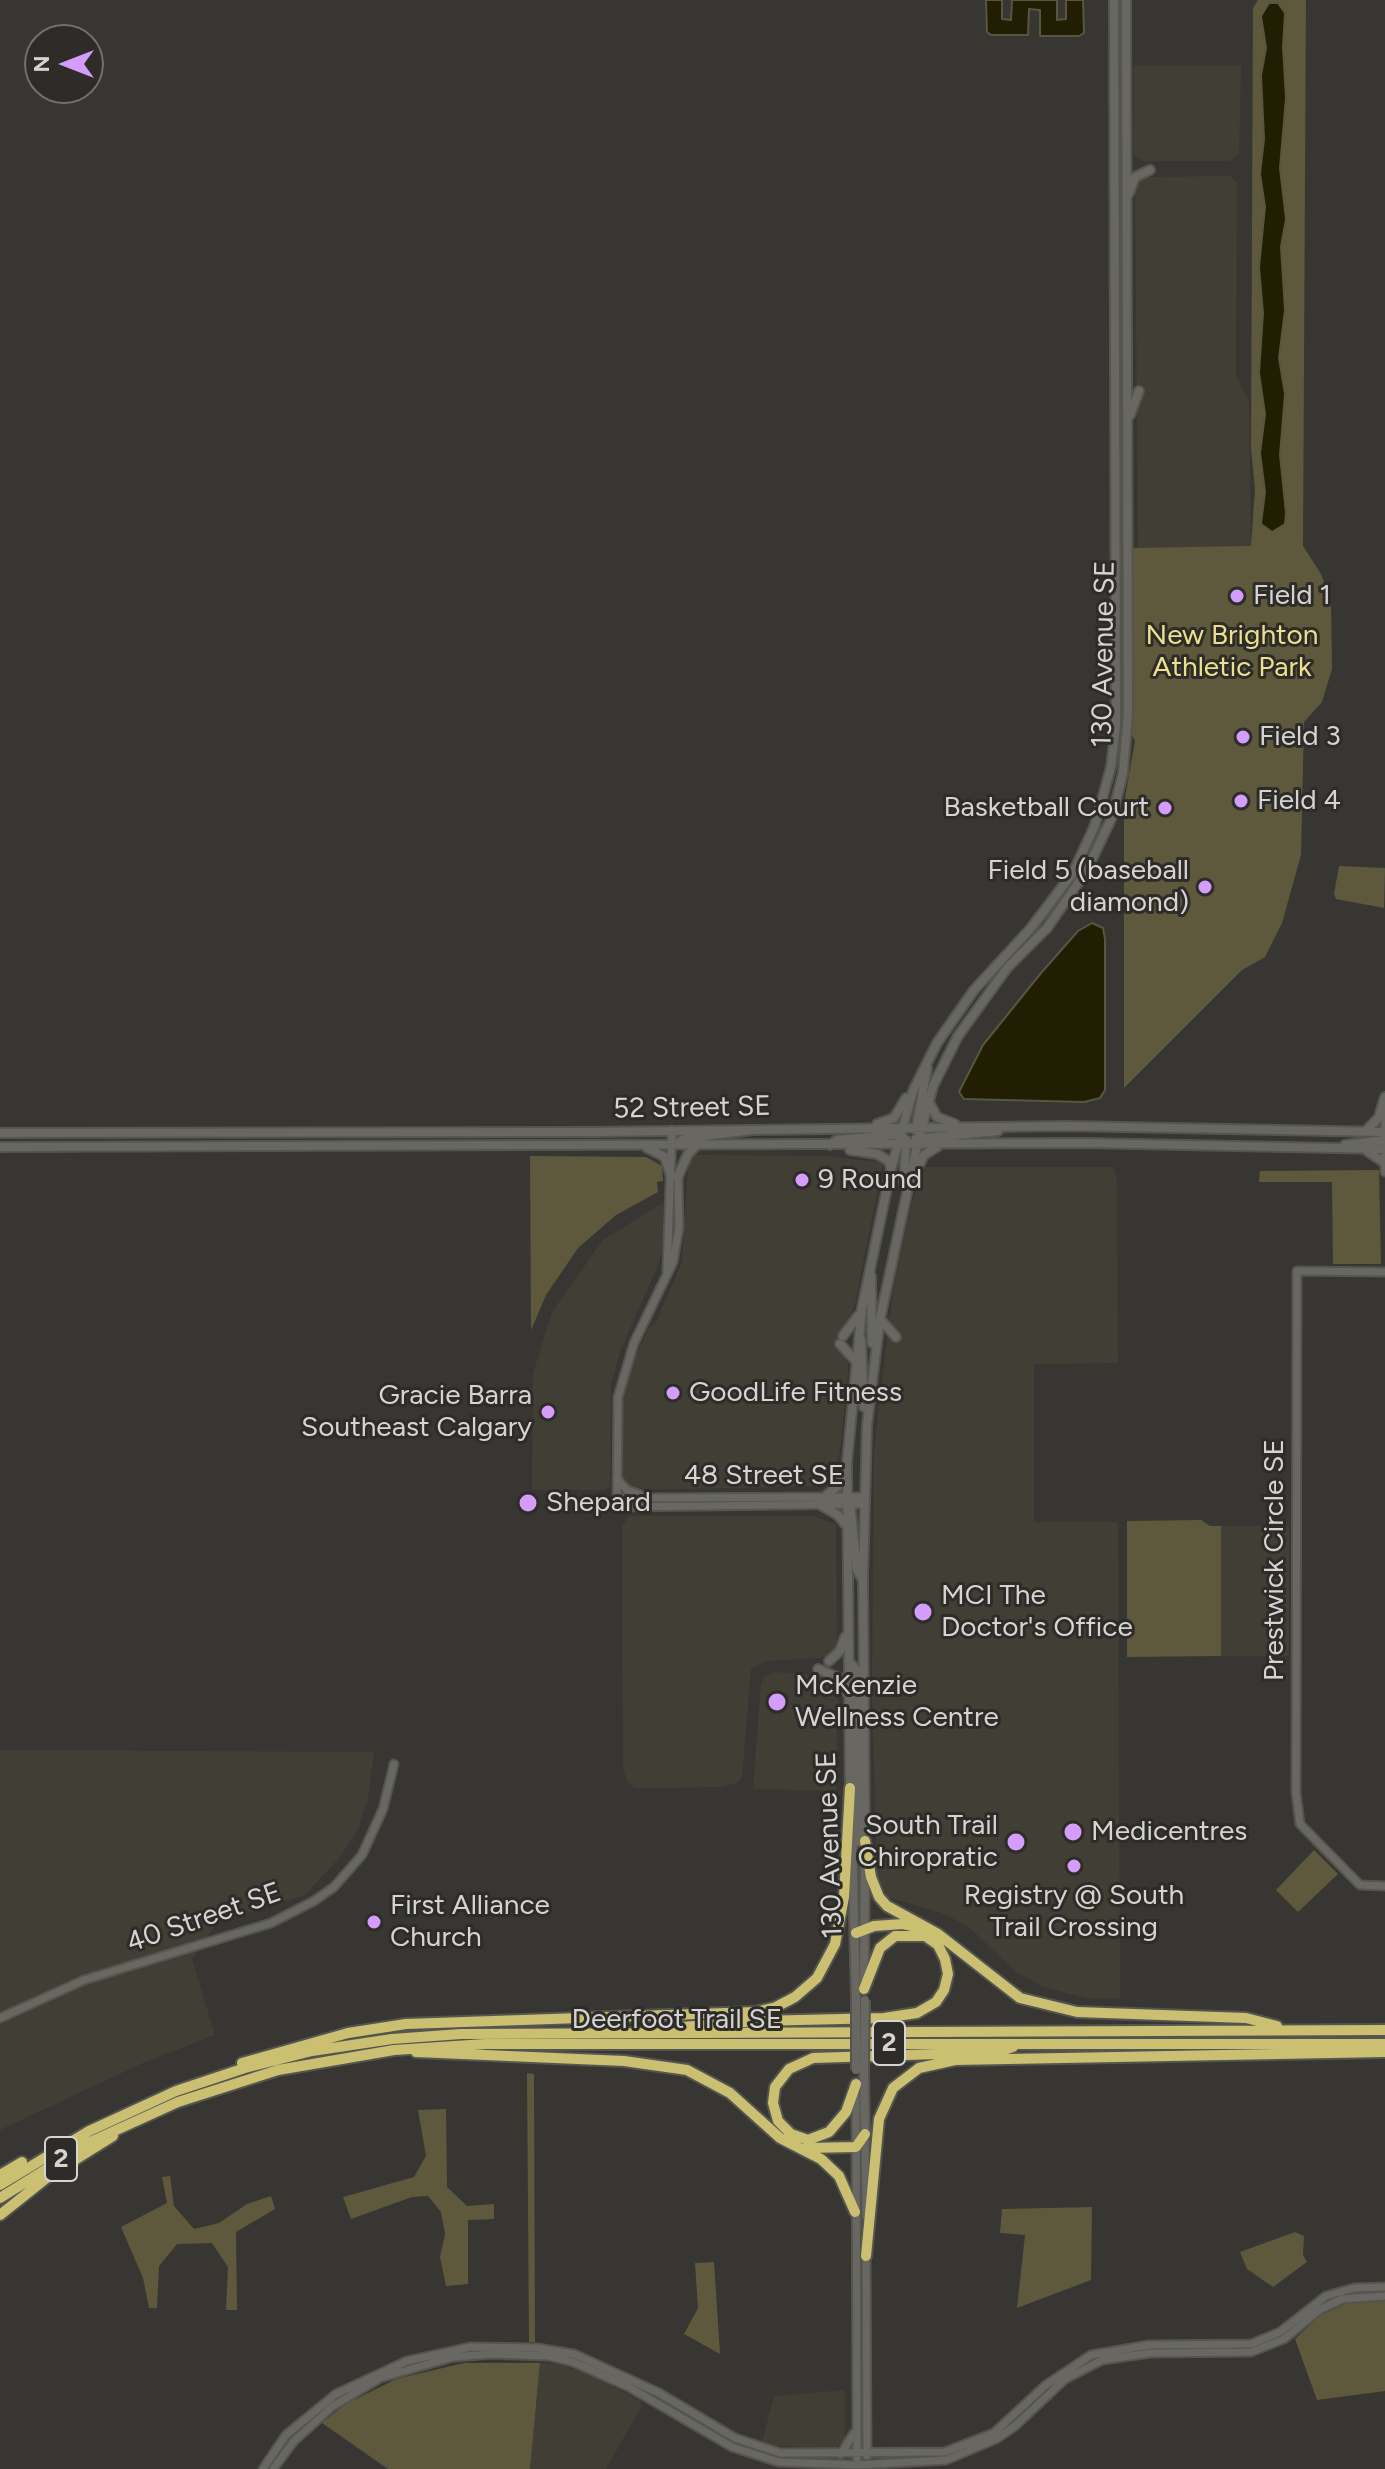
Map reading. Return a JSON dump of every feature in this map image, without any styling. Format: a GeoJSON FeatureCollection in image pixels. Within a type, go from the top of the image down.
{"type":"FeatureCollection","features":[{"type":"Feature","properties":{"kind":"highway"},"geometry":{"type":"LineString","coordinates":[[197,2083],[259,2056],[348,2033],[406,2024],[755,2012],[782,2005],[817,1978],[835,1944],[844,1897],[850,1788]]}},
{"type":"Feature","properties":{"kind":"highway"},"geometry":{"type":"LineString","coordinates":[[865,1841],[879,1897],[894,1911],[938,1934],[1009,1992],[1043,2007],[1086,2013],[1246,2018],[1294,2031]]}},
{"type":"Feature","properties":{"kind":"highway"},"geometry":{"type":"LineString","coordinates":[[860,1930],[903,1924],[938,1934]]}},
{"type":"Feature","properties":{"kind":"highway"},"geometry":{"type":"LineString","coordinates":[[632,2033],[724,2022],[884,2018],[917,2013],[936,2002],[944,1990],[948,1974],[942,1952],[925,1936],[895,1936],[880,1948],[862,1997]]}},
{"type":"Feature","properties":{"kind":"highway","name":"Deerfoot Trail SE"},"geometry":{"type":"LineString","coordinates":[[0,2185],[89,2131],[197,2083],[312,2051],[392,2039],[461,2034],[1385,2030]]}},
{"type":"Feature","properties":{"kind":"highway","name":"Deerfoot Trail SE"},"geometry":{"type":"LineString","coordinates":[[0,2198],[70,2153],[178,2102],[253,2077],[394,2050],[485,2044],[1385,2044]]}},
{"type":"Feature","properties":{"kind":"highway"},"geometry":{"type":"LineString","coordinates":[[856,2084],[842,2119],[829,2132],[815,2139],[791,2134],[774,2110],[773,2095],[778,2080],[789,2069],[813,2058],[998,2052],[1021,2044]]}},
{"type":"Feature","properties":{"kind":"highway"},"geometry":{"type":"LineString","coordinates":[[394,2050],[448,2056],[582,2059],[672,2067],[703,2077],[730,2093],[792,2146],[821,2159],[839,2176],[855,2212]]}},
{"type":"Feature","properties":{"kind":"highway"},"geometry":{"type":"LineString","coordinates":[[866,2256],[879,2119],[893,2088],[919,2068],[955,2060],[1385,2052]]}},
{"type":"Feature","properties":{"kind":"highway"},"geometry":{"type":"LineString","coordinates":[[0,2215],[49,2176],[100,2147],[126,2125]]}},
{"type":"Feature","properties":{"kind":"highway"},"geometry":{"type":"LineString","coordinates":[[0,2175],[42,2150],[89,2131]]}},
{"type":"Feature","properties":{"kind":"highway"},"geometry":{"type":"LineString","coordinates":[[792,2146],[825,2150],[856,2147],[865,2134]]}},
{"type":"Feature","properties":{"kind":"main road","name":"130 Avenue SE"},"geometry":{"type":"LineString","coordinates":[[862,1997],[860,1930],[864,1906],[865,1841],[863,1500],[867,1425],[880,1319],[904,1198],[913,1091],[949,1025],[974,990],[1053,902],[1073,873],[1095,825],[1111,772],[1116,725],[1114,0]]}},
{"type":"Feature","properties":{"kind":"main road","name":"130 Avenue SE"},"geometry":{"type":"LineString","coordinates":[[865,2134],[860,2070],[862,1997],[850,1788],[847,1632],[847,1462],[855,1360],[862,1308],[891,1169],[931,1095],[945,1059],[980,1002],[1047,928],[1087,870],[1112,817],[1126,753],[1128,0]]}},
{"type":"Feature","properties":{"kind":"main road"},"geometry":{"type":"LineString","coordinates":[[1126,210],[1132,181],[1140,173],[1150,170]]}},
{"type":"Feature","properties":{"kind":"main road"},"geometry":{"type":"LineString","coordinates":[[1115,297],[1120,379],[1127,391],[1115,417]]}},
{"type":"Feature","properties":{"kind":"main road"},"geometry":{"type":"LineString","coordinates":[[1127,427],[1139,391]]}},
{"type":"Feature","properties":{"kind":"main road"},"geometry":{"type":"LineString","coordinates":[[1111,772],[1126,753],[1119,742],[1121,694],[1116,666]]}},
{"type":"Feature","properties":{"kind":"main road"},"geometry":{"type":"LineString","coordinates":[[851,1128],[894,1118],[933,1042],[949,1025]]}},
{"type":"Feature","properties":{"kind":"main road"},"geometry":{"type":"LineString","coordinates":[[931,1095],[935,1115],[964,1126]]}},
{"type":"Feature","properties":{"kind":"main road"},"geometry":{"type":"LineString","coordinates":[[1367,1130],[1379,1117],[1385,1097]]}},
{"type":"Feature","properties":{"kind":"main road","name":"52 Street SE"},"geometry":{"type":"LineString","coordinates":[[0,1147],[838,1146],[964,1126],[1385,1132]]}},
{"type":"Feature","properties":{"kind":"main road"},"geometry":{"type":"LineString","coordinates":[[828,1146],[837,1140],[1018,1127]]}},
{"type":"Feature","properties":{"kind":"main road"},"geometry":{"type":"LineString","coordinates":[[672,1146],[683,1138],[746,1134],[757,1128]]}},
{"type":"Feature","properties":{"kind":"main road","name":"52 Street SE"},"geometry":{"type":"LineString","coordinates":[[0,1133],[851,1128],[910,1137],[938,1146],[1085,1143],[1385,1149]]}},
{"type":"Feature","properties":{"kind":"main road"},"geometry":{"type":"LineString","coordinates":[[1332,1148],[1385,1140]]}},
{"type":"Feature","properties":{"kind":"main road"},"geometry":{"type":"LineString","coordinates":[[638,1145],[665,1157],[674,1176]]}},
{"type":"Feature","properties":{"kind":"main road"},"geometry":{"type":"LineString","coordinates":[[674,1176],[697,1145]]}},
{"type":"Feature","properties":{"kind":"main road"},"geometry":{"type":"LineString","coordinates":[[838,1146],[877,1154],[889,1161],[891,1169]]}},
{"type":"Feature","properties":{"kind":"main road"},"geometry":{"type":"LineString","coordinates":[[904,1198],[920,1160],[938,1146]]}},
{"type":"Feature","properties":{"kind":"main road"},"geometry":{"type":"LineString","coordinates":[[1362,1149],[1376,1154],[1385,1163]]}},
{"type":"Feature","properties":{"kind":"main road"},"geometry":{"type":"LineString","coordinates":[[870,1267],[872,1343],[876,1346]]}},
{"type":"Feature","properties":{"kind":"main road"},"geometry":{"type":"LineString","coordinates":[[855,1360],[841,1340],[862,1308]]}},
{"type":"Feature","properties":{"kind":"main road"},"geometry":{"type":"LineString","coordinates":[[880,1319],[896,1337]]}},
{"type":"Feature","properties":{"kind":"main road"},"geometry":{"type":"LineString","coordinates":[[858,1337],[862,1345],[867,1425]]}},
{"type":"Feature","properties":{"kind":"main road"},"geometry":{"type":"LineString","coordinates":[[827,1495],[838,1486],[847,1462]]}},
{"type":"Feature","properties":{"kind":"main road"},"geometry":{"type":"LineString","coordinates":[[848,1501],[857,1570],[863,1578]]}},
{"type":"Feature","properties":{"kind":"main road"},"geometry":{"type":"LineString","coordinates":[[817,1503],[838,1515],[846,1525]]}},
{"type":"Feature","properties":{"kind":"main road"},"geometry":{"type":"LineString","coordinates":[[829,1661],[840,1651],[847,1632]]}},
{"type":"Feature","properties":{"kind":"main road"},"geometry":{"type":"LineString","coordinates":[[849,1662],[856,1669],[857,1838],[864,1906]]}},
{"type":"Feature","properties":{"kind":"main road"},"geometry":{"type":"LineString","coordinates":[[818,1669],[839,1678],[848,1696]]}},
{"type":"Feature","properties":{"kind":"main road","name":"130 Avenue SE"},"geometry":{"type":"LineString","coordinates":[[856,2084],[860,2070]]}},
{"type":"Feature","properties":{"kind":"street"},"geometry":{"type":"LineString","coordinates":[[1385,1097],[1385,1172]]}},
{"type":"Feature","properties":{"kind":"street"},"geometry":{"type":"LineString","coordinates":[[617,1502],[617,1405],[624,1368],[667,1274],[674,1176],[672,1130]]}},
{"type":"Feature","properties":{"kind":"street","name":"Prestwick Circle SE"},"geometry":{"type":"LineString","coordinates":[[1385,1272],[1297,1271],[1296,1792],[1300,1824],[1360,1885],[1385,1886]]}},
{"type":"Feature","properties":{"kind":"street"},"geometry":{"type":"LineString","coordinates":[[617,1478],[627,1490],[648,1498]]}},
{"type":"Feature","properties":{"kind":"street","name":"48 Street SE"},"geometry":{"type":"LineString","coordinates":[[617,1502],[648,1498],[827,1495],[848,1501]]}},
{"type":"Feature","properties":{"kind":"street","name":"48 Street SE"},"geometry":{"type":"LineString","coordinates":[[617,1502],[817,1503],[863,1500]]}},
{"type":"Feature","properties":{"kind":"street","name":"40 Street SE"},"geometry":{"type":"LineString","coordinates":[[0,2018],[84,1980],[271,1923],[314,1901],[334,1887],[362,1855],[383,1809],[394,1764]]}},
{"type":"Feature","properties":{"kind":"street","name":"130 Avenue SE"},"geometry":{"type":"LineString","coordinates":[[856,2084],[857,2467]]}},
{"type":"Feature","properties":{"kind":"street","name":"130 Avenue SE"},"geometry":{"type":"LineString","coordinates":[[865,2134],[867,2467]]}},
{"type":"Feature","properties":{"kind":"street"},"geometry":{"type":"LineString","coordinates":[[263,2469],[286,2435],[336,2394],[407,2361],[470,2347],[537,2348],[574,2354],[652,2390],[754,2446],[789,2454],[927,2454],[978,2441],[1011,2421],[1063,2372],[1091,2355],[1149,2345],[1251,2344],[1280,2332],[1326,2296],[1354,2288],[1385,2287]]}},
{"type":"Feature","properties":{"kind":"street"},"geometry":{"type":"LineString","coordinates":[[273,2469],[294,2441],[333,2406],[380,2378],[453,2357],[491,2354],[549,2356],[584,2366],[754,2455],[787,2463],[867,2467],[946,2460],[981,2448],[1015,2426],[1065,2379],[1102,2360],[1150,2353],[1251,2352],[1284,2339],[1319,2310],[1342,2299],[1385,2296]]}},
{"type":"Feature","properties":{"kind":"street"},"geometry":{"type":"LineString","coordinates":[[841,2454],[848,2447],[857,2425]]}},
{"type":"Feature","properties":{"kind":"shaded area"},"geometry":{"type":"Polygon","coordinates":[[[986,0],[1002,0],[1002,19],[1011,20],[1012,0],[1057,0],[1057,20],[1066,19],[1066,0],[1083,0],[1084,33],[1079,36],[1040,36],[1040,10],[1029,9],[1028,35],[991,35],[987,32],[986,0]]]}},
{"type":"Feature","properties":{"kind":"shaded area"},"geometry":{"type":"Polygon","coordinates":[[[1269,3],[1278,3],[1285,13],[1286,98],[1280,168],[1286,219],[1281,247],[1285,310],[1279,358],[1285,394],[1280,455],[1286,513],[1285,524],[1272,532],[1261,524],[1265,492],[1260,453],[1265,414],[1259,373],[1263,313],[1259,267],[1265,207],[1260,174],[1264,139],[1261,75],[1266,48],[1261,16],[1269,3]]]}},
{"type":"Feature","properties":{"kind":"shaded area"},"geometry":{"type":"Polygon","coordinates":[[[1134,66],[1241,66],[1239,154],[1229,161],[1142,161],[1134,155],[1134,66]]]}},
{"type":"Feature","properties":{"kind":"shaded area"},"geometry":{"type":"Polygon","coordinates":[[[1230,176],[1237,182],[1236,376],[1249,401],[1251,547],[1138,548],[1135,185],[1144,177],[1230,176]]]}},
{"type":"Feature","properties":{"kind":"shaded area"},"geometry":{"type":"Polygon","coordinates":[[[1092,923],[1103,928],[1105,939],[1105,1090],[1100,1098],[1084,1102],[964,1099],[959,1092],[983,1045],[1078,931],[1092,923]]]}},
{"type":"Feature","properties":{"kind":"shaded area"},"geometry":{"type":"Polygon","coordinates":[[[829,1156],[883,1163],[855,1304],[844,1331],[844,1352],[849,1359],[841,1443],[835,1478],[829,1486],[636,1490],[622,1480],[622,1396],[633,1361],[650,1326],[655,1325],[682,1262],[688,1168],[692,1157],[829,1156]]]}},
{"type":"Feature","properties":{"kind":"shaded area"},"geometry":{"type":"Polygon","coordinates":[[[925,1167],[1113,1167],[1117,1180],[1118,1363],[1034,1364],[1034,1522],[1118,1522],[1120,1998],[1086,1998],[1043,1987],[1015,1971],[969,1927],[942,1913],[888,1897],[877,1875],[872,1692],[874,1450],[893,1289],[911,1206],[925,1167]]]}},
{"type":"Feature","properties":{"kind":"shaded area"},"geometry":{"type":"Polygon","coordinates":[[[663,1203],[663,1246],[658,1265],[621,1349],[611,1384],[610,1486],[605,1490],[532,1490],[533,1374],[552,1312],[603,1240],[663,1203]]]}},
{"type":"Feature","properties":{"kind":"shaded area"},"geometry":{"type":"Polygon","coordinates":[[[629,1516],[812,1516],[836,1524],[837,1646],[830,1655],[820,1658],[765,1661],[751,1669],[742,1777],[739,1782],[722,1787],[635,1788],[627,1782],[623,1765],[622,1526],[629,1516]]]}},
{"type":"Feature","properties":{"kind":"shaded area"},"geometry":{"type":"Polygon","coordinates":[[[1221,1526],[1289,1526],[1289,1656],[1221,1656],[1221,1526]]]}},
{"type":"Feature","properties":{"kind":"shaded area"},"geometry":{"type":"Polygon","coordinates":[[[774,1672],[827,1676],[838,1684],[836,1791],[753,1789],[761,1684],[764,1677],[774,1672]]]}},
{"type":"Feature","properties":{"kind":"shaded area"},"geometry":{"type":"Polygon","coordinates":[[[0,1750],[374,1752],[368,1798],[358,1829],[340,1857],[305,1895],[217,1923],[192,1959],[215,2035],[145,2062],[0,2130],[0,1750]]]}},
{"type":"Feature","properties":{"kind":"shaded area"},"geometry":{"type":"Polygon","coordinates":[[[540,2363],[558,2364],[590,2374],[640,2401],[642,2405],[606,2469],[530,2469],[540,2363]]]}},
{"type":"Feature","properties":{"kind":"shaded area"},"geometry":{"type":"Polygon","coordinates":[[[845,2390],[845,2440],[835,2448],[778,2446],[762,2442],[774,2396],[845,2390]]]}},
{"type":"Feature","properties":{"kind":"green space","name":"New Brighton Athletic Park"},"geometry":{"type":"Polygon","coordinates":[[[1258,0],[1306,0],[1303,546],[1321,574],[1331,601],[1332,669],[1322,702],[1304,722],[1301,855],[1282,923],[1265,957],[1242,970],[1124,1088],[1124,803],[1135,741],[1130,731],[1131,548],[1251,546],[1255,490],[1251,448],[1253,8],[1258,0]]]}},
{"type":"Feature","properties":{"kind":"green space"},"geometry":{"type":"Polygon","coordinates":[[[1339,866],[1385,868],[1384,908],[1336,899],[1334,894],[1339,866]]]}},
{"type":"Feature","properties":{"kind":"green space"},"geometry":{"type":"Polygon","coordinates":[[[530,1156],[646,1157],[662,1166],[663,1181],[657,1182],[658,1192],[616,1215],[578,1248],[546,1295],[531,1330],[530,1156]]]}},
{"type":"Feature","properties":{"kind":"green space"},"geometry":{"type":"Polygon","coordinates":[[[1379,1170],[1381,1264],[1333,1264],[1332,1182],[1259,1182],[1260,1171],[1379,1170]]]}},
{"type":"Feature","properties":{"kind":"green space"},"geometry":{"type":"Polygon","coordinates":[[[1201,1520],[1210,1526],[1221,1526],[1221,1656],[1127,1657],[1127,1521],[1201,1520]]]}},
{"type":"Feature","properties":{"kind":"green space"},"geometry":{"type":"Polygon","coordinates":[[[1314,1850],[1338,1874],[1298,1912],[1276,1890],[1314,1850]]]}},
{"type":"Feature","properties":{"kind":"green space"},"geometry":{"type":"Polygon","coordinates":[[[527,2073],[534,2074],[535,2342],[529,2342],[527,2073]]]}},
{"type":"Feature","properties":{"kind":"green space"},"geometry":{"type":"Polygon","coordinates":[[[446,2109],[447,2187],[467,2206],[494,2204],[494,2219],[468,2220],[468,2284],[446,2286],[440,2257],[445,2234],[441,2212],[428,2196],[412,2197],[351,2219],[343,2197],[414,2177],[426,2156],[418,2110],[446,2109]]]}},
{"type":"Feature","properties":{"kind":"green space"},"geometry":{"type":"Polygon","coordinates":[[[170,2176],[174,2206],[194,2229],[219,2223],[247,2204],[271,2196],[275,2209],[236,2232],[237,2310],[226,2310],[228,2267],[212,2243],[177,2244],[159,2266],[157,2308],[149,2308],[143,2278],[121,2227],[167,2203],[162,2177],[170,2176]]]}},
{"type":"Feature","properties":{"kind":"green space"},"geometry":{"type":"Polygon","coordinates":[[[1092,2207],[1091,2280],[1017,2308],[1025,2235],[1000,2233],[1002,2209],[1092,2207]]]}},
{"type":"Feature","properties":{"kind":"green space"},"geometry":{"type":"Polygon","coordinates":[[[1295,2232],[1304,2236],[1303,2255],[1307,2262],[1273,2287],[1247,2269],[1240,2252],[1295,2232]]]}},
{"type":"Feature","properties":{"kind":"green space"},"geometry":{"type":"Polygon","coordinates":[[[714,2262],[720,2354],[684,2334],[698,2308],[695,2263],[714,2262]]]}},
{"type":"Feature","properties":{"kind":"green space"},"geometry":{"type":"Polygon","coordinates":[[[1351,2301],[1385,2301],[1385,2391],[1317,2400],[1295,2339],[1319,2316],[1351,2301]]]}},
{"type":"Feature","properties":{"kind":"green space"},"geometry":{"type":"Polygon","coordinates":[[[464,2363],[540,2363],[530,2469],[388,2469],[322,2423],[344,2405],[396,2379],[464,2363]]]}},
{"type":"Feature","properties":{"kind":"place","name":"Field 1"},"geometry":{"type":"Point","coordinates":[1237,596]}},
{"type":"Feature","properties":{"kind":"place","name":"Field 3"},"geometry":{"type":"Point","coordinates":[1243,737]}},
{"type":"Feature","properties":{"kind":"place","name":"Field 4"},"geometry":{"type":"Point","coordinates":[1241,801]}},
{"type":"Feature","properties":{"kind":"place","name":"Basketball Court"},"geometry":{"type":"Point","coordinates":[1165,808]}},
{"type":"Feature","properties":{"kind":"place","name":"Field 5 (baseball diamond)"},"geometry":{"type":"Point","coordinates":[1205,887]}},
{"type":"Feature","properties":{"kind":"place","name":"9 Round"},"geometry":{"type":"Point","coordinates":[802,1180]}},
{"type":"Feature","properties":{"kind":"place","name":"GoodLife Fitness"},"geometry":{"type":"Point","coordinates":[673,1393]}},
{"type":"Feature","properties":{"kind":"place","name":"Gracie Barra Southeast Calgary"},"geometry":{"type":"Point","coordinates":[548,1412]}},
{"type":"Feature","properties":{"kind":"place","name":"Shepard"},"geometry":{"type":"Point","coordinates":[528,1503]}},
{"type":"Feature","properties":{"kind":"place","name":"MCI The Doctor's Office"},"geometry":{"type":"Point","coordinates":[923,1612]}},
{"type":"Feature","properties":{"kind":"place","name":"McKenzie Wellness Centre"},"geometry":{"type":"Point","coordinates":[777,1702]}},
{"type":"Feature","properties":{"kind":"place","name":"Medicentres"},"geometry":{"type":"Point","coordinates":[1073,1832]}},
{"type":"Feature","properties":{"kind":"place","name":"South Trail Chiropratic"},"geometry":{"type":"Point","coordinates":[1016,1842]}},
{"type":"Feature","properties":{"kind":"place","name":"Registry @ South Trail Crossing"},"geometry":{"type":"Point","coordinates":[1074,1866]}},
{"type":"Feature","properties":{"kind":"place","name":"First Alliance Church"},"geometry":{"type":"Point","coordinates":[374,1922]}}]}
